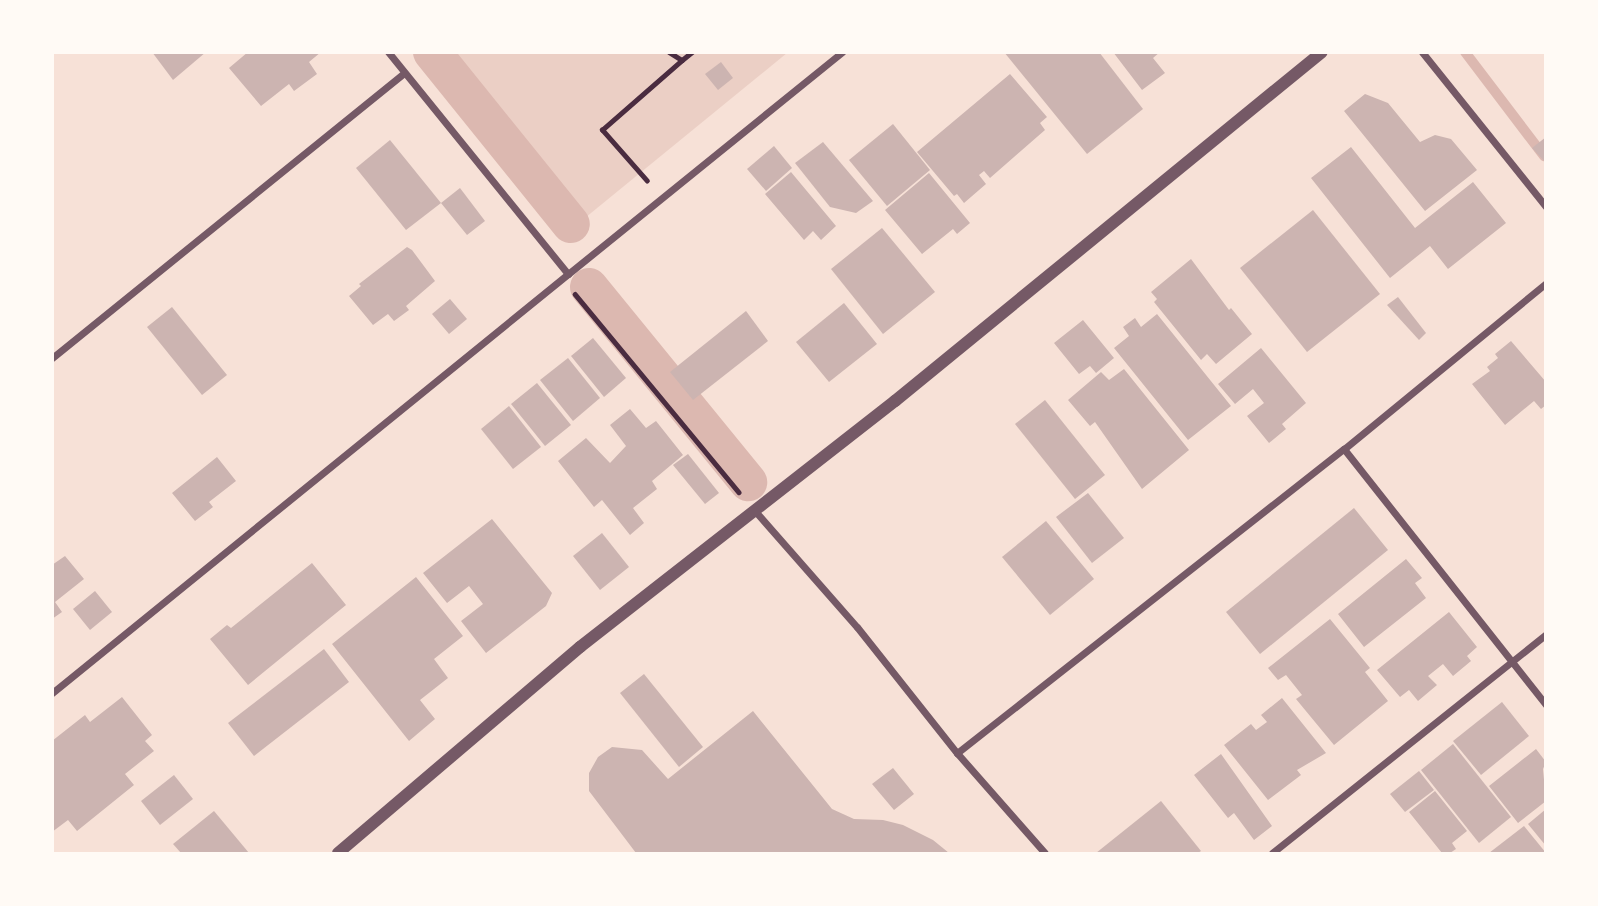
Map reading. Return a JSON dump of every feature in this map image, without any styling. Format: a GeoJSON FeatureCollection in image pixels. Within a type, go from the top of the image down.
{"type":"FeatureCollection","features":[{"type":"Feature","properties":{"kind":"street"},"geometry":{"type":"LineString","coordinates":[[388,52],[568,274]]}},
{"type":"Feature","properties":{"kind":"street"},"geometry":{"type":"LineString","coordinates":[[52,693],[842,52]]}},
{"type":"Feature","properties":{"kind":"street"},"geometry":{"type":"LineString","coordinates":[[338,853],[580,648],[755,511],[1322,52]]}},
{"type":"Feature","properties":{"kind":"street"},"geometry":{"type":"LineString","coordinates":[[1422,52],[1545,207]]}},
{"type":"Feature","properties":{"kind":"street"},"geometry":{"type":"LineString","coordinates":[[52,358],[404,73]]}},
{"type":"Feature","properties":{"kind":"street"},"geometry":{"type":"LineString","coordinates":[[957,753],[1344,449],[1545,283]]}},
{"type":"Feature","properties":{"kind":"street"},"geometry":{"type":"LineString","coordinates":[[1344,449],[1545,705]]}},
{"type":"Feature","properties":{"kind":"street"},"geometry":{"type":"LineString","coordinates":[[755,511],[857,627],[957,753],[1045,853]]}},
{"type":"Feature","properties":{"kind":"street"},"geometry":{"type":"LineString","coordinates":[[1272,853],[1545,634]]}},
{"type":"Feature","properties":{"kind":"path"},"geometry":{"type":"LineString","coordinates":[[669,52],[682,60]]}},
{"type":"Feature","properties":{"kind":"path"},"geometry":{"type":"LineString","coordinates":[[663,198],[602,130],[692,52]]}},
{"type":"Feature","properties":{"kind":"path"},"geometry":{"type":"LineString","coordinates":[[568,274],[576,298],[755,511]]}},
{"type":"Feature","properties":{"kind":"shaded area"},"geometry":{"type":"Polygon","coordinates":[[[443,53],[787,53],[580,222],[443,53]]]}},
{"type":"Feature","properties":{"kind":"building"},"geometry":{"type":"Polygon","coordinates":[[[152,52],[206,52],[173,80],[152,52]]]}},
{"type":"Feature","properties":{"kind":"building"},"geometry":{"type":"Polygon","coordinates":[[[248,52],[321,52],[309,62],[317,74],[294,91],[289,84],[261,106],[229,68],[248,52]]]}},
{"type":"Feature","properties":{"kind":"building"},"geometry":{"type":"Polygon","coordinates":[[[1004,52],[1099,52],[1143,109],[1087,154],[1004,52]]]}},
{"type":"Feature","properties":{"kind":"building"},"geometry":{"type":"Polygon","coordinates":[[[1113,52],[1160,52],[1153,58],[1165,73],[1142,90],[1113,52]]]}},
{"type":"Feature","properties":{"kind":"building"},"geometry":{"type":"Polygon","coordinates":[[[721,62],[733,78],[718,90],[705,74],[721,62]]]}},
{"type":"Feature","properties":{"kind":"building"},"geometry":{"type":"Polygon","coordinates":[[[1010,74],[1047,117],[1040,123],[1045,130],[990,178],[984,171],[979,175],[986,184],[964,203],[957,194],[954,196],[917,152],[1010,74]]]}},
{"type":"Feature","properties":{"kind":"building"},"geometry":{"type":"Polygon","coordinates":[[[1365,94],[1388,103],[1420,142],[1435,135],[1451,139],[1477,170],[1425,211],[1344,111],[1365,94]]]}},
{"type":"Feature","properties":{"kind":"building"},"geometry":{"type":"Polygon","coordinates":[[[893,124],[930,170],[887,206],[849,160],[893,124]]]}},
{"type":"Feature","properties":{"kind":"building"},"geometry":{"type":"Polygon","coordinates":[[[1546,137],[1546,163],[1532,148],[1546,137]]]}},
{"type":"Feature","properties":{"kind":"building"},"geometry":{"type":"Polygon","coordinates":[[[390,140],[441,203],[406,230],[356,168],[390,140]]]}},
{"type":"Feature","properties":{"kind":"building"},"geometry":{"type":"Polygon","coordinates":[[[823,142],[873,201],[856,213],[830,207],[795,163],[823,142]]]}},
{"type":"Feature","properties":{"kind":"building"},"geometry":{"type":"Polygon","coordinates":[[[774,146],[792,168],[766,191],[747,169],[774,146]]]}},
{"type":"Feature","properties":{"kind":"building"},"geometry":{"type":"Polygon","coordinates":[[[1351,147],[1415,228],[1473,182],[1506,223],[1448,269],[1430,246],[1390,278],[1311,178],[1351,147]]]}},
{"type":"Feature","properties":{"kind":"building"},"geometry":{"type":"Polygon","coordinates":[[[791,172],[836,226],[821,240],[813,231],[804,240],[765,194],[791,172]]]}},
{"type":"Feature","properties":{"kind":"building"},"geometry":{"type":"Polygon","coordinates":[[[929,173],[970,223],[957,234],[953,229],[922,254],[885,210],[929,173]]]}},
{"type":"Feature","properties":{"kind":"building"},"geometry":{"type":"Polygon","coordinates":[[[460,188],[485,221],[467,235],[441,203],[460,188]]]}},
{"type":"Feature","properties":{"kind":"building"},"geometry":{"type":"Polygon","coordinates":[[[1313,210],[1380,294],[1307,352],[1240,268],[1313,210]]]}},
{"type":"Feature","properties":{"kind":"building"},"geometry":{"type":"Polygon","coordinates":[[[882,228],[935,292],[883,334],[831,269],[882,228]]]}},
{"type":"Feature","properties":{"kind":"building"},"geometry":{"type":"Polygon","coordinates":[[[407,247],[435,281],[406,306],[409,310],[394,321],[388,314],[373,325],[349,296],[361,286],[359,284],[407,247]]]}},
{"type":"Feature","properties":{"kind":"building"},"geometry":{"type":"Polygon","coordinates":[[[1191,259],[1229,310],[1231,308],[1252,334],[1216,364],[1207,354],[1201,360],[1154,302],[1157,299],[1151,292],[1191,259]]]}},
{"type":"Feature","properties":{"kind":"building"},"geometry":{"type":"Polygon","coordinates":[[[1398,297],[1426,333],[1419,340],[1387,305],[1398,297]]]}},
{"type":"Feature","properties":{"kind":"building"},"geometry":{"type":"Polygon","coordinates":[[[450,299],[467,319],[449,334],[432,314],[450,299]]]}},
{"type":"Feature","properties":{"kind":"building"},"geometry":{"type":"Polygon","coordinates":[[[844,303],[877,344],[829,382],[796,342],[844,303]]]}},
{"type":"Feature","properties":{"kind":"building"},"geometry":{"type":"Polygon","coordinates":[[[172,307],[227,375],[202,395],[147,327],[172,307]]]}},
{"type":"Feature","properties":{"kind":"building"},"geometry":{"type":"Polygon","coordinates":[[[746,311],[768,341],[693,400],[670,372],[746,311]]]}},
{"type":"Feature","properties":{"kind":"building"},"geometry":{"type":"Polygon","coordinates":[[[1157,314],[1231,406],[1188,440],[1114,348],[1129,336],[1123,327],[1135,318],[1141,327],[1157,314]]]}},
{"type":"Feature","properties":{"kind":"building"},"geometry":{"type":"Polygon","coordinates":[[[1083,320],[1114,358],[1096,373],[1090,366],[1079,374],[1054,343],[1083,320]]]}},
{"type":"Feature","properties":{"kind":"building"},"geometry":{"type":"Polygon","coordinates":[[[593,338],[626,378],[604,397],[571,356],[593,338]]]}},
{"type":"Feature","properties":{"kind":"building"},"geometry":{"type":"Polygon","coordinates":[[[1511,341],[1546,382],[1546,405],[1541,409],[1534,401],[1505,425],[1472,384],[1490,371],[1487,367],[1498,358],[1495,354],[1511,341]]]}},
{"type":"Feature","properties":{"kind":"building"},"geometry":{"type":"Polygon","coordinates":[[[1261,348],[1306,403],[1282,424],[1286,429],[1269,443],[1247,416],[1264,403],[1253,389],[1235,404],[1218,384],[1261,348]]]}},
{"type":"Feature","properties":{"kind":"building"},"geometry":{"type":"Polygon","coordinates":[[[568,358],[600,398],[573,421],[540,380],[568,358]]]}},
{"type":"Feature","properties":{"kind":"building"},"geometry":{"type":"Polygon","coordinates":[[[1124,369],[1189,450],[1142,489],[1095,422],[1090,426],[1068,400],[1101,372],[1109,380],[1124,369]]]}},
{"type":"Feature","properties":{"kind":"building"},"geometry":{"type":"Polygon","coordinates":[[[537,383],[571,425],[545,446],[511,404],[537,383]]]}},
{"type":"Feature","properties":{"kind":"building"},"geometry":{"type":"Polygon","coordinates":[[[1045,400],[1105,475],[1075,499],[1015,424],[1045,400]]]}},
{"type":"Feature","properties":{"kind":"building"},"geometry":{"type":"Polygon","coordinates":[[[509,406],[541,447],[513,469],[481,429],[509,406]]]}},
{"type":"Feature","properties":{"kind":"building"},"geometry":{"type":"Polygon","coordinates":[[[630,409],[646,428],[656,421],[683,455],[652,481],[657,489],[633,508],[644,523],[630,535],[602,500],[594,507],[558,461],[586,438],[610,463],[626,446],[610,425],[630,409]]]}},
{"type":"Feature","properties":{"kind":"building"},"geometry":{"type":"Polygon","coordinates":[[[688,454],[719,493],[705,504],[673,465],[688,454]]]}},
{"type":"Feature","properties":{"kind":"building"},"geometry":{"type":"Polygon","coordinates":[[[217,457],[236,481],[209,502],[213,507],[195,521],[172,493],[217,457]]]}},
{"type":"Feature","properties":{"kind":"building"},"geometry":{"type":"Polygon","coordinates":[[[1088,493],[1124,538],[1092,563],[1056,517],[1088,493]]]}},
{"type":"Feature","properties":{"kind":"building"},"geometry":{"type":"Polygon","coordinates":[[[1354,508],[1388,550],[1260,654],[1226,612],[1354,508]]]}},
{"type":"Feature","properties":{"kind":"building"},"geometry":{"type":"Polygon","coordinates":[[[492,519],[552,593],[546,606],[486,653],[461,621],[483,604],[469,586],[447,603],[423,573],[492,519]]]}},
{"type":"Feature","properties":{"kind":"building"},"geometry":{"type":"Polygon","coordinates":[[[1046,521],[1094,579],[1050,615],[1002,557],[1046,521]]]}},
{"type":"Feature","properties":{"kind":"building"},"geometry":{"type":"Polygon","coordinates":[[[602,533],[629,567],[600,590],[573,556],[602,533]]]}},
{"type":"Feature","properties":{"kind":"building"},"geometry":{"type":"Polygon","coordinates":[[[65,556],[84,579],[55,602],[62,612],[52,619],[52,565],[65,556]]]}},
{"type":"Feature","properties":{"kind":"building"},"geometry":{"type":"Polygon","coordinates":[[[1406,559],[1422,578],[1415,583],[1426,598],[1364,647],[1338,614],[1406,559]]]}},
{"type":"Feature","properties":{"kind":"building"},"geometry":{"type":"Polygon","coordinates":[[[312,563],[346,605],[248,685],[210,639],[227,625],[231,628],[312,563]]]}},
{"type":"Feature","properties":{"kind":"building"},"geometry":{"type":"Polygon","coordinates":[[[416,577],[463,636],[434,659],[448,678],[420,700],[435,719],[409,741],[332,644],[416,577]]]}},
{"type":"Feature","properties":{"kind":"building"},"geometry":{"type":"Polygon","coordinates":[[[95,591],[112,612],[90,630],[73,609],[95,591]]]}},
{"type":"Feature","properties":{"kind":"building"},"geometry":{"type":"Polygon","coordinates":[[[1449,612],[1477,647],[1467,656],[1471,661],[1453,676],[1443,664],[1428,676],[1437,685],[1418,701],[1409,690],[1400,697],[1377,670],[1449,612]]]}},
{"type":"Feature","properties":{"kind":"building"},"geometry":{"type":"Polygon","coordinates":[[[1330,619],[1370,668],[1365,672],[1388,701],[1334,745],[1296,699],[1302,695],[1286,675],[1278,680],[1268,668],[1330,619]]]}},
{"type":"Feature","properties":{"kind":"building"},"geometry":{"type":"Polygon","coordinates":[[[324,649],[349,682],[254,756],[228,723],[324,649]]]}},
{"type":"Feature","properties":{"kind":"building"},"geometry":{"type":"Polygon","coordinates":[[[644,674],[703,747],[679,767],[620,693],[644,674]]]}},
{"type":"Feature","properties":{"kind":"building"},"geometry":{"type":"Polygon","coordinates":[[[122,697],[152,735],[145,741],[154,751],[125,774],[134,785],[77,831],[68,820],[52,832],[52,741],[85,715],[90,722],[122,697]]]}},
{"type":"Feature","properties":{"kind":"building"},"geometry":{"type":"Polygon","coordinates":[[[1282,698],[1326,753],[1297,770],[1301,775],[1268,800],[1224,745],[1251,724],[1256,730],[1267,722],[1261,715],[1282,698]]]}},
{"type":"Feature","properties":{"kind":"building"},"geometry":{"type":"Polygon","coordinates":[[[1502,702],[1529,736],[1481,775],[1453,741],[1502,702]]]}},
{"type":"Feature","properties":{"kind":"building"},"geometry":{"type":"Polygon","coordinates":[[[753,711],[832,809],[854,819],[883,820],[903,825],[933,840],[949,853],[636,853],[589,791],[589,773],[598,757],[612,747],[642,750],[668,779],[753,711]]]}},
{"type":"Feature","properties":{"kind":"building"},"geometry":{"type":"Polygon","coordinates":[[[1453,744],[1511,817],[1479,843],[1421,770],[1453,744]]]}},
{"type":"Feature","properties":{"kind":"building"},"geometry":{"type":"Polygon","coordinates":[[[1536,749],[1546,762],[1543,769],[1546,801],[1518,823],[1489,786],[1536,749]]]}},
{"type":"Feature","properties":{"kind":"building"},"geometry":{"type":"Polygon","coordinates":[[[1221,754],[1272,826],[1254,840],[1234,813],[1228,818],[1194,775],[1221,754]]]}},
{"type":"Feature","properties":{"kind":"building"},"geometry":{"type":"Polygon","coordinates":[[[893,768],[914,794],[894,810],[872,784],[893,768]]]}},
{"type":"Feature","properties":{"kind":"building"},"geometry":{"type":"Polygon","coordinates":[[[1419,771],[1434,790],[1405,812],[1390,794],[1419,771]]]}},
{"type":"Feature","properties":{"kind":"building"},"geometry":{"type":"Polygon","coordinates":[[[174,775],[193,799],[160,825],[141,801],[174,775]]]}},
{"type":"Feature","properties":{"kind":"building"},"geometry":{"type":"Polygon","coordinates":[[[1435,791],[1467,831],[1452,843],[1456,849],[1450,853],[1442,853],[1409,812],[1435,791]]]}},
{"type":"Feature","properties":{"kind":"building"},"geometry":{"type":"Polygon","coordinates":[[[1161,801],[1201,851],[1096,853],[1161,801]]]}},
{"type":"Feature","properties":{"kind":"building"},"geometry":{"type":"Polygon","coordinates":[[[1546,809],[1546,846],[1528,824],[1546,809]]]}},
{"type":"Feature","properties":{"kind":"building"},"geometry":{"type":"Polygon","coordinates":[[[214,811],[249,853],[181,853],[173,844],[214,811]]]}},
{"type":"Feature","properties":{"kind":"building"},"geometry":{"type":"Polygon","coordinates":[[[1524,826],[1546,853],[1489,853],[1524,826]]]}},
{"type":"Feature","properties":{"kind":"waterway"},"geometry":{"type":"LineString","coordinates":[[432,52],[571,224]]}},
{"type":"Feature","properties":{"kind":"waterway"},"geometry":{"type":"LineString","coordinates":[[1465,52],[1544,156]]}},
{"type":"Feature","properties":{"kind":"waterway"},"geometry":{"type":"LineString","coordinates":[[589,287],[748,482]]}}]}
